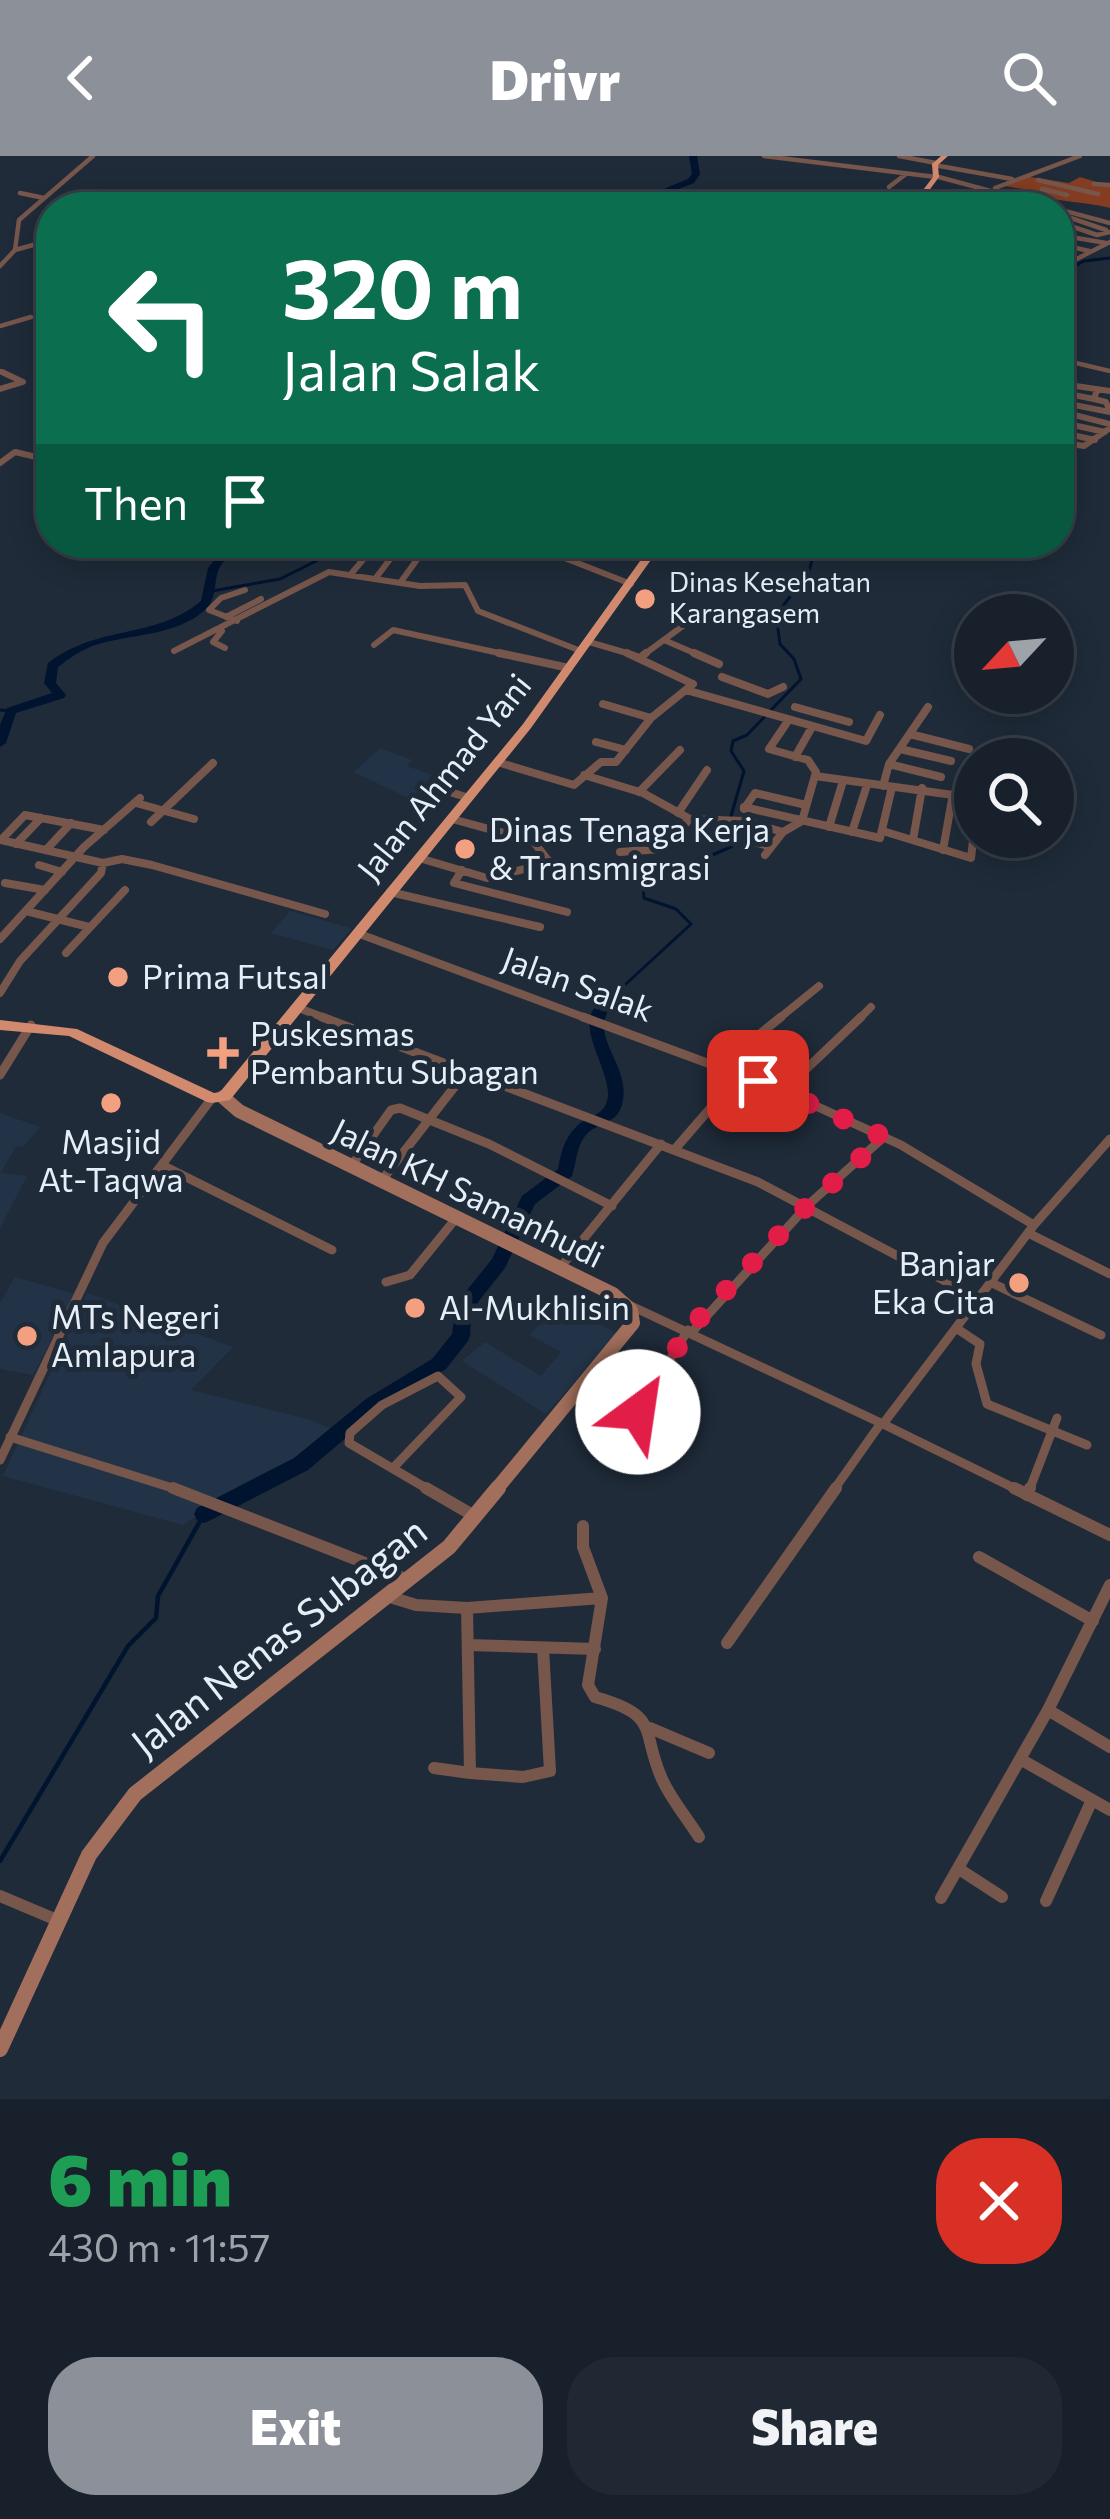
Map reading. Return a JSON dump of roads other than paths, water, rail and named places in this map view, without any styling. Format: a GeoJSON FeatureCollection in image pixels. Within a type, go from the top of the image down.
{"type":"FeatureCollection","features":[{"type":"Feature","properties":{"kind":"highway"},"geometry":{"type":"LineString","coordinates":[[924,192],[935,177],[935,164],[945,156]]}},
{"type":"Feature","properties":{"kind":"highway","name":"Jalan Ahmad Yani"},"geometry":{"type":"LineString","coordinates":[[216,1091],[266,1039],[469,799],[648,558]]}},
{"type":"Feature","properties":{"kind":"highway"},"geometry":{"type":"LineString","coordinates":[[0,1025],[72,1032],[216,1091]]}},
{"type":"Feature","properties":{"kind":"main road","name":"Jalan KH Samanhudi"},"geometry":{"type":"LineString","coordinates":[[216,1091],[238,1111],[626,1304]]}},
{"type":"Feature","properties":{"kind":"main road","name":"Jalan Nenas Subagan"},"geometry":{"type":"LineString","coordinates":[[0,2049],[57,1919],[110,1822],[139,1790],[411,1581],[476,1517],[627,1333],[634,1315],[626,1304]]}},
{"type":"Feature","properties":{"kind":"street"},"geometry":{"type":"LineString","coordinates":[[764,156],[935,177],[1009,192]]}},
{"type":"Feature","properties":{"kind":"street"},"geometry":{"type":"LineString","coordinates":[[899,156],[1015,179]]}},
{"type":"Feature","properties":{"kind":"street"},"geometry":{"type":"LineString","coordinates":[[995,188],[1080,156]]}},
{"type":"Feature","properties":{"kind":"street"},"geometry":{"type":"LineString","coordinates":[[51,192],[92,157]]}},
{"type":"Feature","properties":{"kind":"street"},"geometry":{"type":"LineString","coordinates":[[890,187],[906,174]]}},
{"type":"Feature","properties":{"kind":"street"},"geometry":{"type":"LineString","coordinates":[[1038,180],[1101,192]]}},
{"type":"Feature","properties":{"kind":"street"},"geometry":{"type":"LineString","coordinates":[[1094,184],[1101,192]]}},
{"type":"Feature","properties":{"kind":"street"},"geometry":{"type":"LineString","coordinates":[[1042,189],[1054,192]]}},
{"type":"Feature","properties":{"kind":"street"},"geometry":{"type":"LineString","coordinates":[[1073,192],[1077,190]]}},
{"type":"Feature","properties":{"kind":"street"},"geometry":{"type":"LineString","coordinates":[[20,194],[36,197]]}},
{"type":"Feature","properties":{"kind":"street"},"geometry":{"type":"LineString","coordinates":[[15,250],[18,222],[36,205]]}},
{"type":"Feature","properties":{"kind":"street"},"geometry":{"type":"LineString","coordinates":[[1074,214],[1109,228]]}},
{"type":"Feature","properties":{"kind":"street"},"geometry":{"type":"LineString","coordinates":[[1074,223],[1109,228]]}},
{"type":"Feature","properties":{"kind":"street"},"geometry":{"type":"LineString","coordinates":[[1074,227],[1096,235]]}},
{"type":"Feature","properties":{"kind":"street"},"geometry":{"type":"LineString","coordinates":[[1074,231],[1077,228]]}},
{"type":"Feature","properties":{"kind":"street"},"geometry":{"type":"LineString","coordinates":[[1074,247],[1109,228]]}},
{"type":"Feature","properties":{"kind":"street"},"geometry":{"type":"LineString","coordinates":[[1074,242],[1108,243]]}},
{"type":"Feature","properties":{"kind":"street"},"geometry":{"type":"LineString","coordinates":[[1074,260],[1108,243]]}},
{"type":"Feature","properties":{"kind":"street"},"geometry":{"type":"LineString","coordinates":[[0,266],[15,250],[36,244]]}},
{"type":"Feature","properties":{"kind":"street"},"geometry":{"type":"LineString","coordinates":[[1074,248],[1091,252]]}},
{"type":"Feature","properties":{"kind":"street"},"geometry":{"type":"LineString","coordinates":[[0,326],[32,317]]}},
{"type":"Feature","properties":{"kind":"street"},"geometry":{"type":"LineString","coordinates":[[1074,363],[1110,371]]}},
{"type":"Feature","properties":{"kind":"street"},"geometry":{"type":"LineString","coordinates":[[0,371],[23,382],[0,389]]}},
{"type":"Feature","properties":{"kind":"street"},"geometry":{"type":"LineString","coordinates":[[1074,387],[1095,394],[1110,412]]}},
{"type":"Feature","properties":{"kind":"street"},"geometry":{"type":"LineString","coordinates":[[1074,396],[1110,391]]}},
{"type":"Feature","properties":{"kind":"street"},"geometry":{"type":"LineString","coordinates":[[1074,402],[1110,412]]}},
{"type":"Feature","properties":{"kind":"street"},"geometry":{"type":"LineString","coordinates":[[1074,418],[1105,433]]}},
{"type":"Feature","properties":{"kind":"street"},"geometry":{"type":"LineString","coordinates":[[1074,426],[1105,433]]}},
{"type":"Feature","properties":{"kind":"street"},"geometry":{"type":"LineString","coordinates":[[1074,432],[1105,433]]}},
{"type":"Feature","properties":{"kind":"street"},"geometry":{"type":"LineString","coordinates":[[1074,445],[1082,447],[1105,433]]}},
{"type":"Feature","properties":{"kind":"street"},"geometry":{"type":"LineString","coordinates":[[0,463],[15,452],[36,457]]}},
{"type":"Feature","properties":{"kind":"street"},"geometry":{"type":"LineString","coordinates":[[351,574],[364,558]]}},
{"type":"Feature","properties":{"kind":"street"},"geometry":{"type":"LineString","coordinates":[[376,579],[392,558]]}},
{"type":"Feature","properties":{"kind":"street"},"geometry":{"type":"LineString","coordinates":[[400,583],[418,558]]}},
{"type":"Feature","properties":{"kind":"street"},"geometry":{"type":"LineString","coordinates":[[565,558],[631,584]]}},
{"type":"Feature","properties":{"kind":"street"},"geometry":{"type":"LineString","coordinates":[[174,651],[320,575],[351,574],[400,583],[466,585],[478,611],[585,647],[641,657],[693,680],[650,718],[616,762],[601,762],[574,785],[497,762]]}},
{"type":"Feature","properties":{"kind":"street"},"geometry":{"type":"LineString","coordinates":[[237,621],[209,610],[244,590]]}},
{"type":"Feature","properties":{"kind":"street"},"geometry":{"type":"LineString","coordinates":[[226,616],[261,599]]}},
{"type":"Feature","properties":{"kind":"street"},"geometry":{"type":"LineString","coordinates":[[641,657],[695,617]]}},
{"type":"Feature","properties":{"kind":"street"},"geometry":{"type":"LineString","coordinates":[[225,627],[212,642],[225,649]]}},
{"type":"Feature","properties":{"kind":"street"},"geometry":{"type":"LineString","coordinates":[[374,645],[393,630],[569,668]]}},
{"type":"Feature","properties":{"kind":"street"},"geometry":{"type":"LineString","coordinates":[[664,640],[719,664]]}},
{"type":"Feature","properties":{"kind":"street"},"geometry":{"type":"LineString","coordinates":[[722,677],[769,694],[783,687]]}},
{"type":"Feature","properties":{"kind":"street"},"geometry":{"type":"LineString","coordinates":[[719,700],[742,685]]}},
{"type":"Feature","properties":{"kind":"street"},"geometry":{"type":"LineString","coordinates":[[686,690],[866,741],[880,715]]}},
{"type":"Feature","properties":{"kind":"street"},"geometry":{"type":"LineString","coordinates":[[603,704],[650,718]]}},
{"type":"Feature","properties":{"kind":"street"},"geometry":{"type":"LineString","coordinates":[[795,707],[852,718],[842,734]]}},
{"type":"Feature","properties":{"kind":"street"},"geometry":{"type":"LineString","coordinates":[[744,807],[880,838],[886,832],[889,764],[928,707]]}},
{"type":"Feature","properties":{"kind":"street"},"geometry":{"type":"LineString","coordinates":[[754,842],[768,851],[783,832],[802,821],[815,776],[813,763],[769,749],[788,721]]}},
{"type":"Feature","properties":{"kind":"street"},"geometry":{"type":"LineString","coordinates":[[795,757],[812,727]]}},
{"type":"Feature","properties":{"kind":"street"},"geometry":{"type":"LineString","coordinates":[[910,734],[954,745]]}},
{"type":"Feature","properties":{"kind":"street"},"geometry":{"type":"LineString","coordinates":[[596,742],[626,750]]}},
{"type":"Feature","properties":{"kind":"street"},"geometry":{"type":"LineString","coordinates":[[901,749],[951,761]]}},
{"type":"Feature","properties":{"kind":"street"},"geometry":{"type":"LineString","coordinates":[[639,792],[680,751]]}},
{"type":"Feature","properties":{"kind":"street"},"geometry":{"type":"LineString","coordinates":[[151,822],[213,763]]}},
{"type":"Feature","properties":{"kind":"street"},"geometry":{"type":"LineString","coordinates":[[889,764],[941,777]]}},
{"type":"Feature","properties":{"kind":"street"},"geometry":{"type":"LineString","coordinates":[[678,813],[706,770]]}},
{"type":"Feature","properties":{"kind":"street"},"geometry":{"type":"LineString","coordinates":[[584,775],[639,792],[690,818],[741,821],[783,832]]}},
{"type":"Feature","properties":{"kind":"street"},"geometry":{"type":"LineString","coordinates":[[815,776],[953,794],[943,850]]}},
{"type":"Feature","properties":{"kind":"street"},"geometry":{"type":"LineString","coordinates":[[829,827],[843,781]]}},
{"type":"Feature","properties":{"kind":"street"},"geometry":{"type":"LineString","coordinates":[[852,832],[867,785]]}},
{"type":"Feature","properties":{"kind":"street"},"geometry":{"type":"LineString","coordinates":[[434,787],[469,799]]}},
{"type":"Feature","properties":{"kind":"street"},"geometry":{"type":"LineString","coordinates":[[913,840],[922,788]]}},
{"type":"Feature","properties":{"kind":"street"},"geometry":{"type":"LineString","coordinates":[[741,821],[755,793],[806,805]]}},
{"type":"Feature","properties":{"kind":"street"},"geometry":{"type":"LineString","coordinates":[[0,939],[76,856],[137,800],[194,819]]}},
{"type":"Feature","properties":{"kind":"street"},"geometry":{"type":"LineString","coordinates":[[104,830],[21,816],[1,840],[103,863],[136,862],[325,914]]}},
{"type":"Feature","properties":{"kind":"street"},"geometry":{"type":"LineString","coordinates":[[16,844],[42,817]]}},
{"type":"Feature","properties":{"kind":"street"},"geometry":{"type":"LineString","coordinates":[[620,852],[665,847],[690,818]]}},
{"type":"Feature","properties":{"kind":"street"},"geometry":{"type":"LineString","coordinates":[[419,858],[487,878],[550,863],[533,842],[452,819]]}},
{"type":"Feature","properties":{"kind":"street"},"geometry":{"type":"LineString","coordinates":[[46,850],[71,823]]}},
{"type":"Feature","properties":{"kind":"street"},"geometry":{"type":"LineString","coordinates":[[471,840],[481,828]]}},
{"type":"Feature","properties":{"kind":"street"},"geometry":{"type":"LineString","coordinates":[[622,832],[665,847]]}},
{"type":"Feature","properties":{"kind":"street"},"geometry":{"type":"LineString","coordinates":[[886,832],[954,853]]}},
{"type":"Feature","properties":{"kind":"street"},"geometry":{"type":"LineString","coordinates":[[0,993],[3,979],[101,873],[103,863]]}},
{"type":"Feature","properties":{"kind":"street"},"geometry":{"type":"LineString","coordinates":[[38,865],[62,872]]}},
{"type":"Feature","properties":{"kind":"street"},"geometry":{"type":"LineString","coordinates":[[462,870],[454,883],[567,912]]}},
{"type":"Feature","properties":{"kind":"street"},"geometry":{"type":"LineString","coordinates":[[5,883],[45,890]]}},
{"type":"Feature","properties":{"kind":"street"},"geometry":{"type":"LineString","coordinates":[[66,953],[125,890]]}},
{"type":"Feature","properties":{"kind":"street"},"geometry":{"type":"LineString","coordinates":[[390,892],[540,927]]}},
{"type":"Feature","properties":{"kind":"street"},"geometry":{"type":"LineString","coordinates":[[26,911],[89,927]]}},
{"type":"Feature","properties":{"kind":"street","name":"Jalan Salak"},"geometry":{"type":"LineString","coordinates":[[357,933],[783,1091],[884,1137],[1110,1274]]}},
{"type":"Feature","properties":{"kind":"street"},"geometry":{"type":"LineString","coordinates":[[720,1066],[819,986]]}},
{"type":"Feature","properties":{"kind":"street"},"geometry":{"type":"LineString","coordinates":[[294,1006],[675,1149],[808,1205],[979,1300]]}},
{"type":"Feature","properties":{"kind":"street"},"geometry":{"type":"LineString","coordinates":[[783,1091],[871,1007]]}},
{"type":"Feature","properties":{"kind":"street"},"geometry":{"type":"LineString","coordinates":[[0,1075],[31,1025]]}},
{"type":"Feature","properties":{"kind":"street"},"geometry":{"type":"LineString","coordinates":[[382,1180],[466,1072]]}},
{"type":"Feature","properties":{"kind":"street"},"geometry":{"type":"LineString","coordinates":[[675,1149],[740,1074]]}},
{"type":"Feature","properties":{"kind":"street"},"geometry":{"type":"LineString","coordinates":[[0,1460],[103,1243],[216,1091]]}},
{"type":"Feature","properties":{"kind":"street"},"geometry":{"type":"LineString","coordinates":[[352,1165],[391,1110],[489,1144],[542,1175],[612,1206]]}},
{"type":"Feature","properties":{"kind":"street"},"geometry":{"type":"LineString","coordinates":[[638,1412],[690,1330],[808,1205],[884,1137]]}},
{"type":"Feature","properties":{"kind":"street"},"geometry":{"type":"LineString","coordinates":[[727,1643],[882,1424],[959,1330],[1031,1229],[1110,1139]]}},
{"type":"Feature","properties":{"kind":"street"},"geometry":{"type":"LineString","coordinates":[[559,1270],[662,1144]]}},
{"type":"Feature","properties":{"kind":"street"},"geometry":{"type":"LineString","coordinates":[[162,1165],[332,1250]]}},
{"type":"Feature","properties":{"kind":"street"},"geometry":{"type":"LineString","coordinates":[[386,1282],[406,1279],[457,1217]]}},
{"type":"Feature","properties":{"kind":"street"},"geometry":{"type":"LineString","coordinates":[[992,1282],[1101,1335]]}},
{"type":"Feature","properties":{"kind":"street"},"geometry":{"type":"LineString","coordinates":[[626,1304],[690,1330],[1110,1535]]}},
{"type":"Feature","properties":{"kind":"street"},"geometry":{"type":"LineString","coordinates":[[959,1330],[980,1343],[976,1364],[987,1404],[1054,1424],[1088,1445]]}},
{"type":"Feature","properties":{"kind":"street"},"geometry":{"type":"LineString","coordinates":[[394,1467],[460,1397],[458,1389],[438,1376],[382,1405],[350,1433],[353,1446],[476,1517]]}},
{"type":"Feature","properties":{"kind":"street"},"geometry":{"type":"LineString","coordinates":[[1027,1495],[1054,1424]]}},
{"type":"Feature","properties":{"kind":"street"},"geometry":{"type":"LineString","coordinates":[[10,1437],[308,1532],[411,1581]]}},
{"type":"Feature","properties":{"kind":"street"},"geometry":{"type":"LineString","coordinates":[[583,1526],[583,1547],[602,1598],[587,1679],[591,1691],[632,1711],[650,1728],[709,1753]]}},
{"type":"Feature","properties":{"kind":"street"},"geometry":{"type":"LineString","coordinates":[[979,1557],[1093,1621]]}},
{"type":"Feature","properties":{"kind":"street"},"geometry":{"type":"LineString","coordinates":[[941,1898],[1048,1710],[1110,1585]]}},
{"type":"Feature","properties":{"kind":"street"},"geometry":{"type":"LineString","coordinates":[[390,1597],[416,1605],[467,1608],[602,1598]]}},
{"type":"Feature","properties":{"kind":"street"},"geometry":{"type":"LineString","coordinates":[[467,1608],[470,1773]]}},
{"type":"Feature","properties":{"kind":"street"},"geometry":{"type":"LineString","coordinates":[[468,1645],[595,1649]]}},
{"type":"Feature","properties":{"kind":"street"},"geometry":{"type":"LineString","coordinates":[[434,1768],[523,1777],[550,1772],[543,1648]]}},
{"type":"Feature","properties":{"kind":"street"},"geometry":{"type":"LineString","coordinates":[[1048,1710],[1110,1747]]}},
{"type":"Feature","properties":{"kind":"street"},"geometry":{"type":"LineString","coordinates":[[650,1728],[661,1778],[699,1837]]}},
{"type":"Feature","properties":{"kind":"street"},"geometry":{"type":"LineString","coordinates":[[1020,1759],[1110,1810]]}},
{"type":"Feature","properties":{"kind":"street"},"geometry":{"type":"LineString","coordinates":[[1046,1901],[1092,1799]]}},
{"type":"Feature","properties":{"kind":"street"},"geometry":{"type":"LineString","coordinates":[[959,1869],[1002,1897]]}},
{"type":"Feature","properties":{"kind":"street"},"geometry":{"type":"LineString","coordinates":[[0,1896],[57,1919]]}},
{"type":"Feature","properties":{"kind":"waterway"},"geometry":{"type":"LineString","coordinates":[[664,192],[691,181],[696,174],[693,156]]}},
{"type":"Feature","properties":{"kind":"waterway"},"geometry":{"type":"LineString","coordinates":[[1074,266],[1110,258]]}},
{"type":"Feature","properties":{"kind":"waterway"},"geometry":{"type":"LineString","coordinates":[[0,743],[11,711],[60,695],[50,683],[52,666],[87,644],[184,618],[205,603],[214,568],[222,558]]}},
{"type":"Feature","properties":{"kind":"waterway"},"geometry":{"type":"LineString","coordinates":[[212,591],[280,579],[322,558]]}},
{"type":"Feature","properties":{"kind":"waterway"},"geometry":{"type":"LineString","coordinates":[[731,816],[744,771],[731,751],[733,741],[747,735],[801,679],[794,659],[780,644],[776,615],[809,572],[812,558]]}},
{"type":"Feature","properties":{"kind":"waterway"},"geometry":{"type":"LineString","coordinates":[[0,710],[11,711]]}},
{"type":"Feature","properties":{"kind":"waterway"},"geometry":{"type":"LineString","coordinates":[[602,1006],[691,924],[676,909],[644,898],[643,885],[733,846],[731,826]]}},
{"type":"Feature","properties":{"kind":"waterway"},"geometry":{"type":"LineString","coordinates":[[204,1514],[301,1464],[373,1404],[439,1364],[461,1336],[462,1309],[499,1263],[528,1200],[566,1172],[570,1148],[584,1127],[602,1120],[612,1109],[614,1080],[596,1025],[602,1006]]}},
{"type":"Feature","properties":{"kind":"waterway"},"geometry":{"type":"LineString","coordinates":[[0,1861],[128,1646],[156,1618],[158,1596],[204,1514]]}},
{"type":"Feature","properties":{"kind":"place","name":"Dinas Kesehatan Karangasem"},"geometry":{"type":"Point","coordinates":[645,599]}},
{"type":"Feature","properties":{"kind":"place","name":"Dinas Tenaga Kerja & Transmigrasi"},"geometry":{"type":"Point","coordinates":[465,849]}},
{"type":"Feature","properties":{"kind":"place","name":"Prima Futsal"},"geometry":{"type":"Point","coordinates":[118,977]}},
{"type":"Feature","properties":{"kind":"place","name":"Puskesmas Pembantu Subagan"},"geometry":{"type":"Point","coordinates":[223,1053]}},
{"type":"Feature","properties":{"kind":"place","name":"Masjid At-Taqwa"},"geometry":{"type":"Point","coordinates":[111,1103]}},
{"type":"Feature","properties":{"kind":"place","name":"Banjar Eka Cita"},"geometry":{"type":"Point","coordinates":[1019,1283]}},
{"type":"Feature","properties":{"kind":"place","name":"Al-Mukhlisin"},"geometry":{"type":"Point","coordinates":[415,1308]}},
{"type":"Feature","properties":{"kind":"place","name":"MTs Negeri Amlapura"},"geometry":{"type":"Point","coordinates":[27,1336]}}]}
